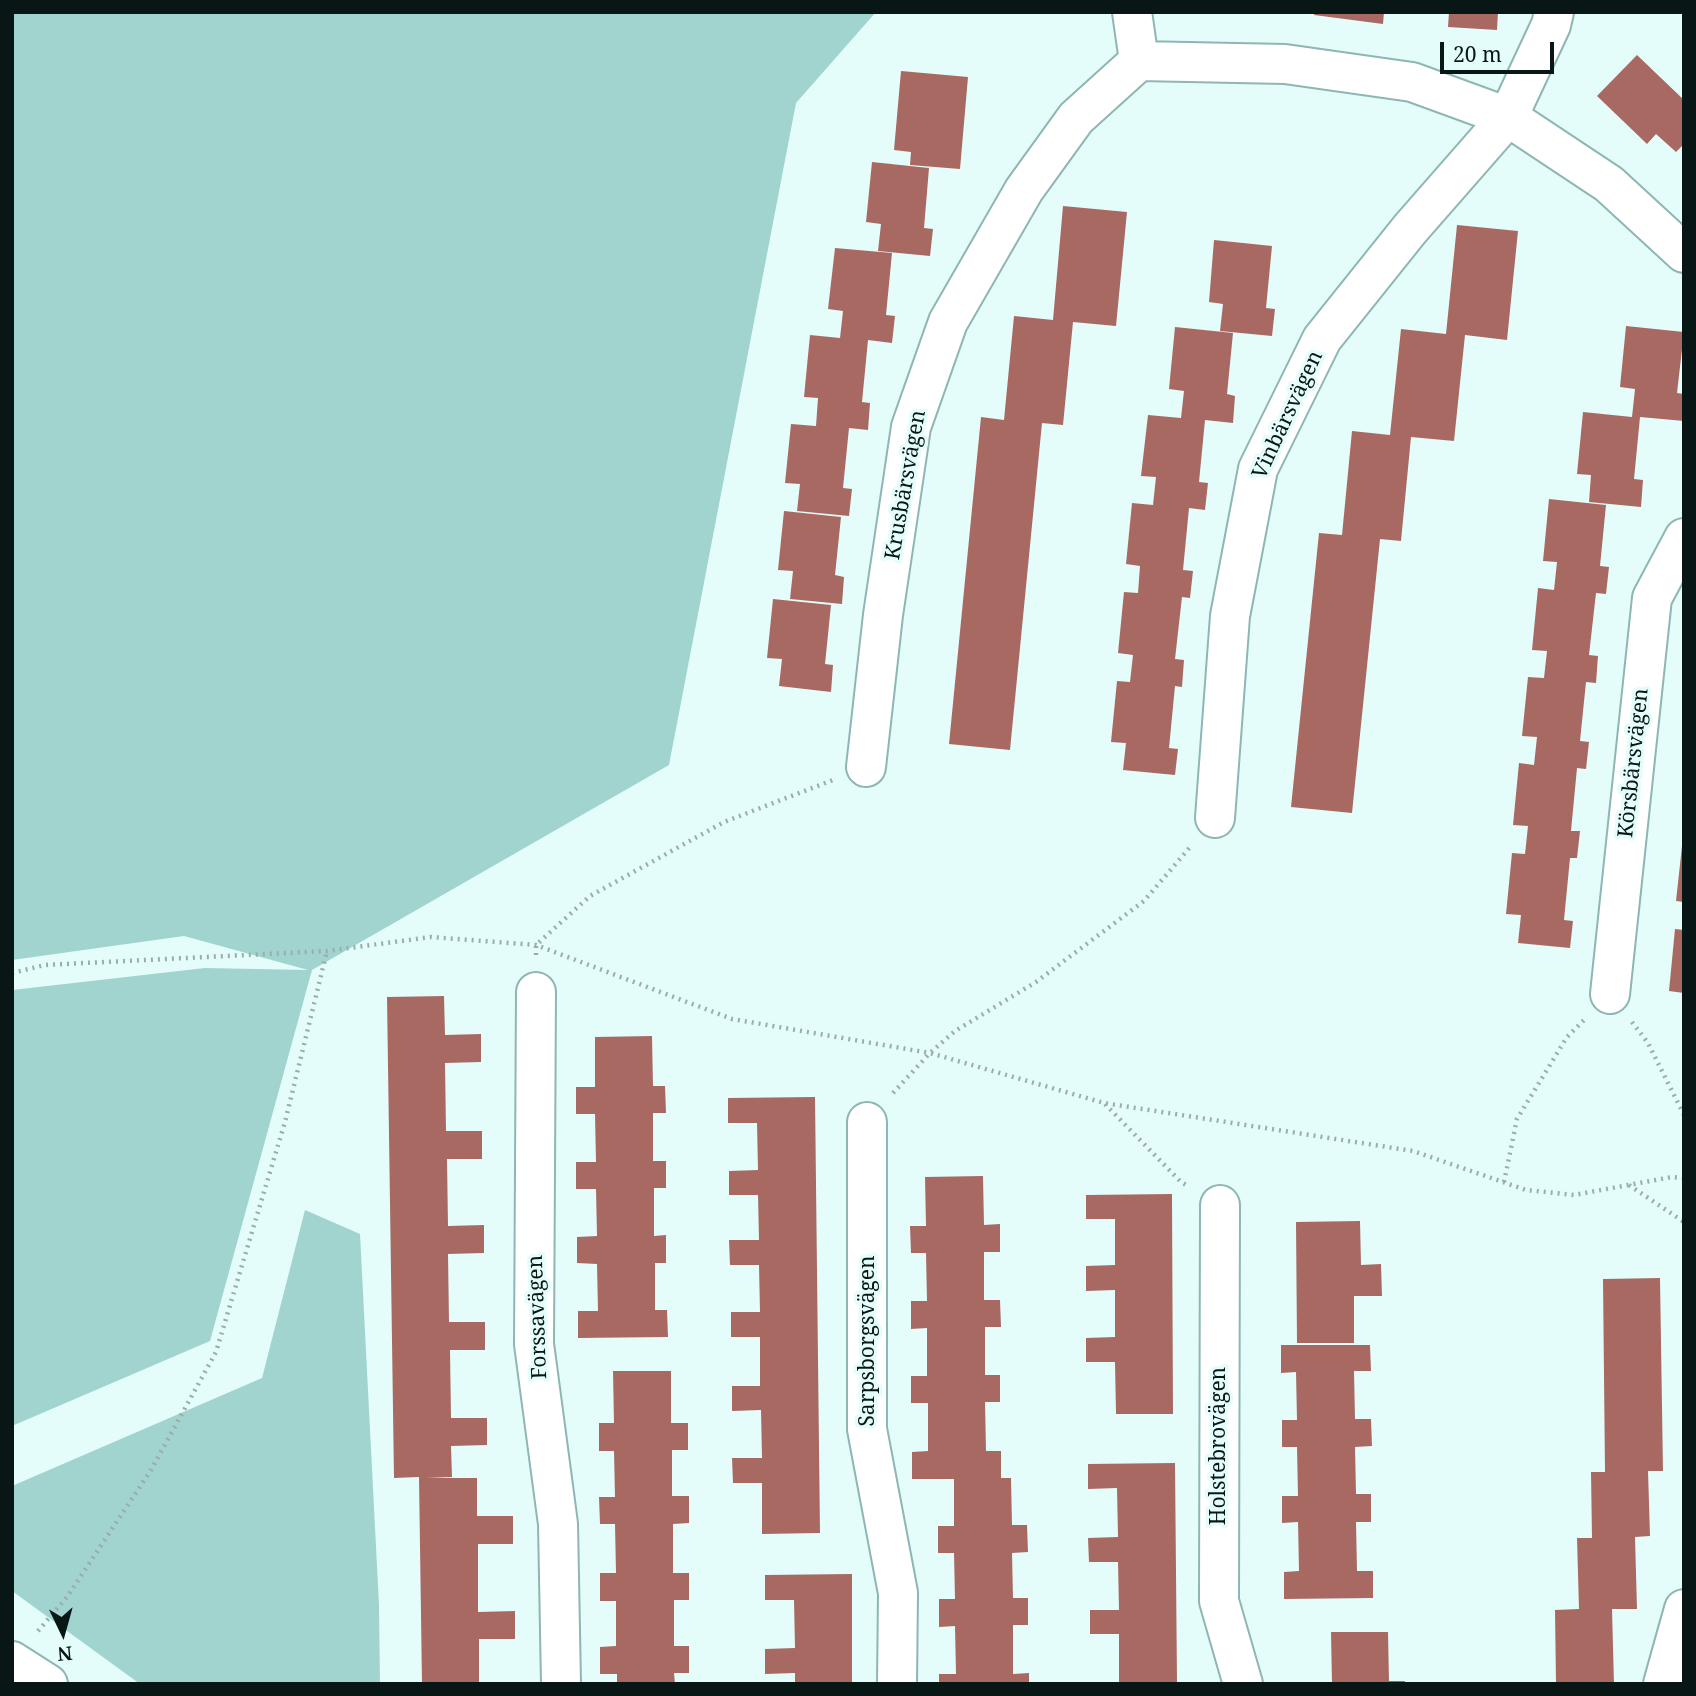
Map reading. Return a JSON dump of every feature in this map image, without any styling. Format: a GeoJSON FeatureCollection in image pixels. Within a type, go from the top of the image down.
{"type":"FeatureCollection","features":[{"type":"Feature","properties":{"kind":"street"},"geometry":{"type":"LineString","coordinates":[[1132,12],[1139,61],[1285,64],[1412,82],[1508,117],[1609,184],[1684,253]]}},
{"type":"Feature","properties":{"kind":"street","name":"Vinbärsvägen"},"geometry":{"type":"LineString","coordinates":[[1214,818],[1230,615],[1258,470],[1322,340],[1410,229],[1508,117],[1551,25],[1554,12]]}},
{"type":"Feature","properties":{"kind":"street","name":"Krusbärsvägen"},"geometry":{"type":"LineString","coordinates":[[866,767],[883,615],[911,427],[948,323],[1024,190],[1046,159],[1076,118],[1139,61]]}},
{"type":"Feature","properties":{"kind":"street","name":"Körsbärsvägen"},"geometry":{"type":"LineString","coordinates":[[1610,994],[1652,598],[1684,538]]}},
{"type":"Feature","properties":{"kind":"street","name":"Forssavägen"},"geometry":{"type":"LineString","coordinates":[[536,992],[534,1344],[558,1524],[561,1684]]}},
{"type":"Feature","properties":{"kind":"street","name":"Sarpsborgsvägen"},"geometry":{"type":"LineString","coordinates":[[867,1122],[867,1429],[898,1592],[897,1684]]}},
{"type":"Feature","properties":{"kind":"street","name":"Holstebrovägen"},"geometry":{"type":"LineString","coordinates":[[1220,1205],[1219,1601],[1243,1684]]}},
{"type":"Feature","properties":{"kind":"street"},"geometry":{"type":"LineString","coordinates":[[1663,1684],[1684,1609]]}},
{"type":"Feature","properties":{"kind":"street"},"geometry":{"type":"LineString","coordinates":[[21,1650],[48,1684]]}},
{"type":"Feature","properties":{"kind":"path"},"geometry":{"type":"LineString","coordinates":[[536,992],[536,945],[590,896],[724,822],[866,767]]}},
{"type":"Feature","properties":{"kind":"path"},"geometry":{"type":"LineString","coordinates":[[867,1122],[930,1053],[955,1031],[1036,982],[1144,901],[1214,818]]}},
{"type":"Feature","properties":{"kind":"path"},"geometry":{"type":"LineString","coordinates":[[12,973],[45,965],[327,951],[431,937],[536,945],[732,1019],[930,1053],[1104,1103],[1413,1151],[1526,1190],[1574,1195],[1672,1177],[1684,1178]]}},
{"type":"Feature","properties":{"kind":"path"},"geometry":{"type":"LineString","coordinates":[[21,1650],[67,1597],[151,1470],[216,1352],[285,1122],[327,951]]}},
{"type":"Feature","properties":{"kind":"path"},"geometry":{"type":"LineString","coordinates":[[1504,1182],[1517,1119],[1567,1037],[1610,994],[1648,1043],[1684,1115]]}},
{"type":"Feature","properties":{"kind":"path"},"geometry":{"type":"LineString","coordinates":[[1104,1103],[1181,1182],[1220,1205]]}},
{"type":"Feature","properties":{"kind":"path"},"geometry":{"type":"LineString","coordinates":[[1628,1185],[1684,1222]]}},
{"type":"Feature","properties":{"kind":"shaded area"},"geometry":{"type":"Polygon","coordinates":[[[12,12],[876,12],[796,103],[669,765],[312,970],[210,1341],[12,1426],[12,990],[205,968],[308,970],[184,936],[12,960],[12,12]]]}},
{"type":"Feature","properties":{"kind":"shaded area"},"geometry":{"type":"Polygon","coordinates":[[[305,1210],[360,1234],[379,1605],[380,1684],[140,1684],[12,1591],[12,1486],[262,1378],[305,1210]]]}},
{"type":"Feature","properties":{"kind":"building"},"geometry":{"type":"Polygon","coordinates":[[[1315,12],[1384,12],[1383,24],[1314,15],[1315,12]]]}},
{"type":"Feature","properties":{"kind":"building"},"geometry":{"type":"Polygon","coordinates":[[[1449,12],[1498,12],[1497,30],[1448,27],[1449,12]]]}},
{"type":"Feature","properties":{"kind":"building"},"geometry":{"type":"Polygon","coordinates":[[[1637,55],[1684,100],[1684,144],[1676,152],[1656,134],[1647,144],[1597,96],[1637,55]]]}},
{"type":"Feature","properties":{"kind":"building"},"geometry":{"type":"Polygon","coordinates":[[[901,71],[968,77],[960,169],[910,165],[911,152],[894,150],[901,71]]]}},
{"type":"Feature","properties":{"kind":"building"},"geometry":{"type":"Polygon","coordinates":[[[872,162],[929,168],[924,228],[933,229],[930,256],[878,251],[881,224],[866,222],[872,162]]]}},
{"type":"Feature","properties":{"kind":"building"},"geometry":{"type":"Polygon","coordinates":[[[1063,206],[1127,212],[1116,326],[1073,322],[1063,425],[1042,423],[1010,750],[949,744],[981,417],[1004,420],[1014,316],[1053,320],[1063,206]]]}},
{"type":"Feature","properties":{"kind":"building"},"geometry":{"type":"Polygon","coordinates":[[[1457,225],[1518,231],[1507,340],[1465,335],[1454,441],[1411,437],[1401,541],[1380,539],[1352,813],[1291,807],[1319,533],[1342,535],[1352,431],[1390,435],[1401,329],[1446,334],[1457,225]]]}},
{"type":"Feature","properties":{"kind":"building"},"geometry":{"type":"Polygon","coordinates":[[[1214,240],[1272,246],[1266,308],[1275,309],[1272,336],[1220,331],[1223,304],[1209,302],[1214,240]]]}},
{"type":"Feature","properties":{"kind":"building"},"geometry":{"type":"Polygon","coordinates":[[[835,248],[892,253],[886,315],[895,316],[892,343],[868,340],[862,402],[870,403],[868,430],[849,428],[843,488],[852,489],[849,516],[797,511],[800,484],[785,483],[791,424],[816,426],[818,398],[804,397],[810,335],[840,338],[843,311],[828,309],[835,248]]]}},
{"type":"Feature","properties":{"kind":"building"},"geometry":{"type":"Polygon","coordinates":[[[1626,326],[1684,332],[1677,393],[1684,394],[1684,421],[1640,417],[1634,479],[1643,480],[1641,507],[1589,502],[1591,475],[1577,474],[1583,412],[1632,417],[1635,389],[1620,387],[1626,326]]]}},
{"type":"Feature","properties":{"kind":"building"},"geometry":{"type":"Polygon","coordinates":[[[1175,327],[1233,333],[1227,394],[1235,396],[1233,423],[1205,420],[1199,482],[1208,483],[1205,510],[1189,508],[1183,570],[1193,571],[1190,598],[1182,597],[1175,659],[1184,660],[1182,687],[1175,686],[1169,748],[1178,749],[1175,775],[1123,770],[1126,743],[1111,742],[1117,681],[1130,682],[1133,655],[1118,653],[1124,592],[1138,593],[1140,566],[1126,564],[1132,503],[1153,505],[1156,477],[1141,476],[1148,415],[1181,418],[1184,391],[1169,389],[1175,327]]]}},
{"type":"Feature","properties":{"kind":"building"},"geometry":{"type":"Polygon","coordinates":[[[1549,499],[1606,505],[1600,566],[1609,567],[1606,594],[1596,593],[1589,655],[1598,656],[1596,683],[1586,682],[1580,741],[1589,742],[1586,769],[1577,768],[1571,831],[1580,831],[1577,858],[1570,858],[1564,920],[1573,921],[1570,948],[1518,943],[1521,915],[1506,914],[1512,853],[1525,854],[1528,826],[1513,825],[1519,763],[1534,765],[1537,737],[1522,736],[1528,677],[1544,678],[1547,651],[1532,650],[1538,588],[1554,590],[1557,562],[1543,561],[1549,499]]]}},
{"type":"Feature","properties":{"kind":"building"},"geometry":{"type":"Polygon","coordinates":[[[784,511],[841,517],[835,575],[844,577],[842,604],[790,599],[793,571],[778,570],[784,511]]]}},
{"type":"Feature","properties":{"kind":"building"},"geometry":{"type":"Polygon","coordinates":[[[773,599],[831,605],[825,664],[833,665],[831,692],[779,686],[782,659],[767,658],[773,599]]]}},
{"type":"Feature","properties":{"kind":"building"},"geometry":{"type":"Polygon","coordinates":[[[1682,846],[1684,847],[1684,902],[1676,901],[1682,846]]]}},
{"type":"Feature","properties":{"kind":"building"},"geometry":{"type":"Polygon","coordinates":[[[1675,929],[1684,930],[1684,993],[1669,991],[1675,929]]]}},
{"type":"Feature","properties":{"kind":"building"},"geometry":{"type":"Polygon","coordinates":[[[444,996],[445,1035],[481,1034],[481,1062],[445,1063],[446,1131],[482,1131],[482,1159],[447,1159],[448,1226],[484,1225],[484,1253],[448,1254],[449,1322],[485,1322],[485,1350],[450,1350],[451,1418],[487,1418],[487,1445],[451,1446],[452,1477],[426,1478],[477,1478],[477,1516],[513,1516],[513,1544],[478,1544],[478,1612],[515,1611],[515,1639],[479,1639],[479,1684],[422,1684],[419,1477],[394,1478],[387,997],[444,996]]]}},
{"type":"Feature","properties":{"kind":"building"},"geometry":{"type":"Polygon","coordinates":[[[652,1036],[653,1086],[665,1086],[666,1113],[653,1113],[653,1161],[666,1161],[666,1188],[654,1188],[654,1236],[666,1235],[666,1263],[655,1263],[655,1310],[667,1310],[668,1337],[578,1338],[578,1311],[598,1311],[597,1264],[577,1263],[577,1237],[597,1236],[596,1189],[576,1189],[576,1162],[596,1162],[595,1114],[576,1114],[576,1087],[595,1087],[595,1037],[652,1036]]]}},
{"type":"Feature","properties":{"kind":"building"},"geometry":{"type":"Polygon","coordinates":[[[815,1097],[820,1533],[762,1534],[762,1483],[733,1483],[732,1458],[762,1458],[761,1410],[732,1411],[732,1386],[760,1386],[760,1337],[731,1337],[731,1312],[760,1312],[759,1265],[730,1265],[729,1240],[759,1240],[758,1195],[729,1195],[729,1171],[758,1170],[757,1123],[728,1123],[728,1098],[815,1097]]]}},
{"type":"Feature","properties":{"kind":"building"},"geometry":{"type":"Polygon","coordinates":[[[983,1176],[984,1225],[1000,1224],[1000,1252],[984,1252],[984,1300],[1000,1300],[1001,1327],[985,1327],[985,1375],[1000,1375],[1000,1402],[985,1402],[986,1451],[1001,1451],[1001,1478],[1011,1478],[1012,1525],[1027,1525],[1028,1552],[1012,1553],[1013,1598],[1028,1598],[1028,1625],[1013,1625],[1013,1674],[1029,1673],[1029,1684],[939,1684],[939,1674],[956,1674],[955,1626],[939,1627],[939,1599],[955,1599],[954,1553],[938,1553],[938,1526],[954,1526],[954,1479],[912,1479],[912,1452],[928,1451],[928,1403],[911,1403],[911,1376],[927,1376],[927,1328],[911,1329],[911,1301],[927,1301],[926,1253],[911,1253],[910,1226],[926,1226],[925,1177],[983,1176]]]}},
{"type":"Feature","properties":{"kind":"building"},"geometry":{"type":"Polygon","coordinates":[[[1172,1194],[1173,1414],[1116,1414],[1115,1362],[1086,1362],[1086,1338],[1115,1337],[1115,1290],[1086,1291],[1086,1266],[1115,1265],[1115,1219],[1086,1219],[1086,1195],[1172,1194]]]}},
{"type":"Feature","properties":{"kind":"building"},"geometry":{"type":"Polygon","coordinates":[[[1360,1221],[1361,1265],[1381,1264],[1382,1296],[1354,1296],[1354,1343],[1297,1343],[1296,1222],[1360,1221]]]}},
{"type":"Feature","properties":{"kind":"building"},"geometry":{"type":"Polygon","coordinates":[[[1660,1278],[1663,1471],[1648,1471],[1650,1536],[1635,1537],[1637,1609],[1612,1609],[1614,1684],[1556,1684],[1555,1610],[1579,1609],[1577,1538],[1592,1538],[1591,1472],[1605,1472],[1603,1279],[1660,1278]]]}},
{"type":"Feature","properties":{"kind":"building"},"geometry":{"type":"Polygon","coordinates":[[[1281,1345],[1370,1345],[1371,1371],[1354,1371],[1355,1419],[1371,1419],[1372,1446],[1355,1447],[1356,1494],[1371,1494],[1371,1522],[1356,1522],[1357,1571],[1373,1571],[1373,1598],[1284,1599],[1284,1572],[1299,1571],[1298,1522],[1282,1523],[1282,1496],[1298,1496],[1297,1447],[1282,1447],[1282,1420],[1297,1420],[1296,1372],[1281,1373],[1281,1345]]]}},
{"type":"Feature","properties":{"kind":"building"},"geometry":{"type":"Polygon","coordinates":[[[613,1371],[671,1371],[671,1423],[688,1423],[688,1450],[672,1450],[672,1496],[689,1496],[689,1523],[673,1524],[673,1573],[689,1573],[689,1600],[674,1600],[674,1646],[689,1646],[689,1673],[674,1673],[675,1684],[617,1684],[617,1674],[600,1674],[600,1647],[616,1646],[616,1601],[600,1601],[600,1573],[616,1573],[615,1524],[600,1524],[599,1497],[615,1497],[614,1451],[599,1451],[599,1423],[614,1423],[613,1371]]]}},
{"type":"Feature","properties":{"kind":"building"},"geometry":{"type":"Polygon","coordinates":[[[1175,1463],[1177,1682],[1119,1682],[1119,1634],[1090,1634],[1090,1610],[1119,1610],[1118,1562],[1089,1562],[1088,1538],[1118,1537],[1117,1488],[1088,1489],[1088,1464],[1175,1463]]]}},
{"type":"Feature","properties":{"kind":"building"},"geometry":{"type":"Polygon","coordinates":[[[852,1574],[852,1684],[795,1684],[795,1673],[765,1674],[765,1649],[795,1648],[794,1600],[765,1600],[765,1575],[852,1574]]]}},
{"type":"Feature","properties":{"kind":"building"},"geometry":{"type":"Polygon","coordinates":[[[1331,1632],[1388,1632],[1389,1681],[1405,1681],[1405,1684],[1332,1684],[1331,1632]]]}}]}
